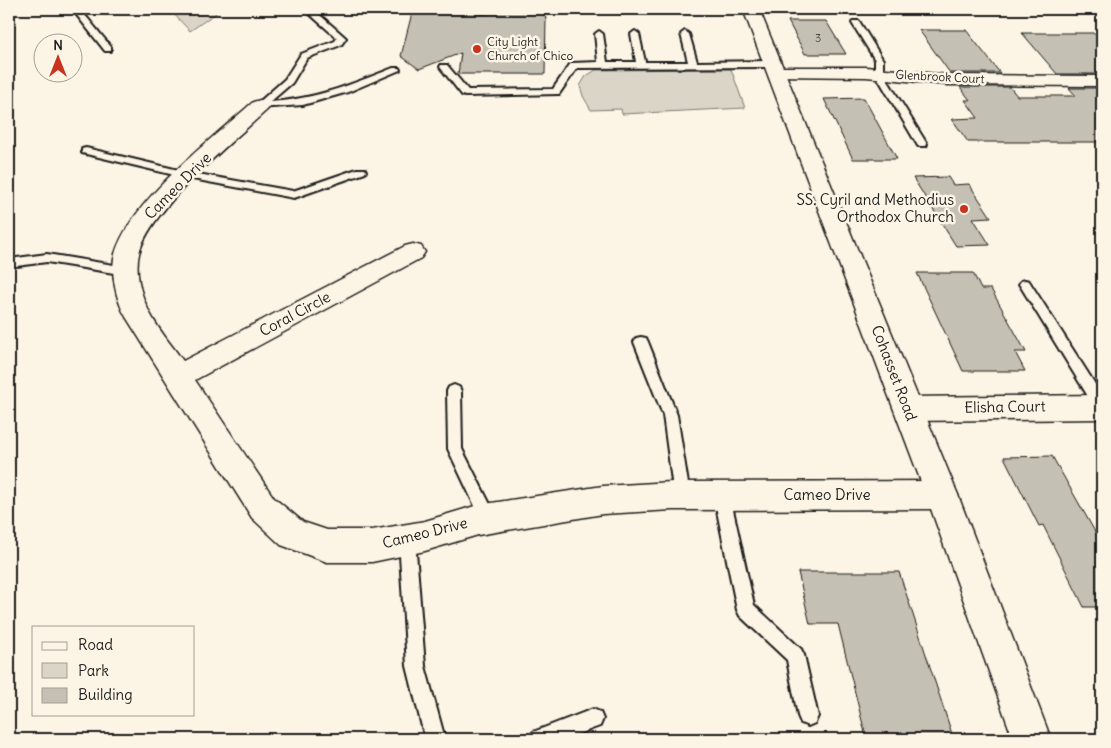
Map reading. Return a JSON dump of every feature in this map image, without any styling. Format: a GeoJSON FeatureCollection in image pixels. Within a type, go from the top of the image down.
{"type":"FeatureCollection","features":[{"type":"Feature","properties":{"kind":"street","name":"Cohasset Road"},"geometry":{"type":"LineString","coordinates":[[751,9],[942,495],[1032,739]]}},
{"type":"Feature","properties":{"kind":"street","name":"Glenbrook Court"},"geometry":{"type":"LineString","coordinates":[[775,68],[879,73],[948,80],[1102,81]]}},
{"type":"Feature","properties":{"kind":"street","name":"Cameo Drive"},"geometry":{"type":"LineString","coordinates":[[260,106],[167,194],[141,223],[127,253],[125,280],[135,310],[262,508],[293,534],[327,546],[372,546],[425,536],[489,518],[603,500],[682,496],[942,495]]}},
{"type":"Feature","properties":{"kind":"street","name":"Coral Circle"},"geometry":{"type":"LineString","coordinates":[[178,376],[413,252]]}},
{"type":"Feature","properties":{"kind":"street","name":"Elisha Court"},"geometry":{"type":"LineString","coordinates":[[908,408],[1100,410]]}},
{"type":"Feature","properties":{"kind":"lane"},"geometry":{"type":"LineString","coordinates":[[76,9],[108,49]]}},
{"type":"Feature","properties":{"kind":"lane"},"geometry":{"type":"LineString","coordinates":[[260,106],[289,81],[304,56],[338,43],[342,38],[308,9]]}},
{"type":"Feature","properties":{"kind":"lane"},"geometry":{"type":"LineString","coordinates":[[856,23],[879,60],[879,73],[922,144]]}},
{"type":"Feature","properties":{"kind":"lane"},"geometry":{"type":"LineString","coordinates":[[599,34],[603,64]]}},
{"type":"Feature","properties":{"kind":"lane"},"geometry":{"type":"LineString","coordinates":[[636,34],[641,64]]}},
{"type":"Feature","properties":{"kind":"lane"},"geometry":{"type":"LineString","coordinates":[[685,34],[693,64]]}},
{"type":"Feature","properties":{"kind":"lane"},"geometry":{"type":"LineString","coordinates":[[444,67],[464,93],[556,92],[574,64],[693,64],[775,68]]}},
{"type":"Feature","properties":{"kind":"lane"},"geometry":{"type":"LineString","coordinates":[[260,106],[300,103],[345,90],[396,70]]}},
{"type":"Feature","properties":{"kind":"lane"},"geometry":{"type":"LineString","coordinates":[[86,151],[187,175],[294,195],[361,171]]}},
{"type":"Feature","properties":{"kind":"lane"},"geometry":{"type":"LineString","coordinates":[[9,263],[47,258],[126,271]]}},
{"type":"Feature","properties":{"kind":"lane"},"geometry":{"type":"LineString","coordinates":[[1025,284],[1100,410]]}},
{"type":"Feature","properties":{"kind":"lane"},"geometry":{"type":"LineString","coordinates":[[641,342],[670,414],[682,496]]}},
{"type":"Feature","properties":{"kind":"lane"},"geometry":{"type":"LineString","coordinates":[[454,391],[455,450],[489,518]]}},
{"type":"Feature","properties":{"kind":"lane"},"geometry":{"type":"LineString","coordinates":[[722,496],[746,610],[795,655],[808,716]]}},
{"type":"Feature","properties":{"kind":"lane"},"geometry":{"type":"LineString","coordinates":[[406,540],[416,666],[435,739]]}},
{"type":"Feature","properties":{"kind":"lane"},"geometry":{"type":"LineString","coordinates":[[540,739],[593,719]]}},
{"type":"Feature","properties":{"kind":"green space"},"geometry":{"type":"Polygon","coordinates":[[[169,9],[222,9],[190,31],[169,9]]]}},
{"type":"Feature","properties":{"kind":"green space"},"geometry":{"type":"Polygon","coordinates":[[[731,69],[745,108],[622,114],[621,109],[591,110],[580,86],[586,76],[596,70],[731,69]]]}},
{"type":"Feature","properties":{"kind":"building"},"geometry":{"type":"Polygon","coordinates":[[[413,9],[454,9],[482,14],[538,9],[546,18],[545,74],[458,74],[461,53],[419,69],[401,56],[413,9]]]}},
{"type":"Feature","properties":{"kind":"building"},"geometry":{"type":"Polygon","coordinates":[[[788,21],[826,21],[846,54],[805,54],[788,21]]]}},
{"type":"Feature","properties":{"kind":"building"},"geometry":{"type":"Polygon","coordinates":[[[919,30],[966,30],[1000,73],[950,73],[919,30]]]}},
{"type":"Feature","properties":{"kind":"building"},"geometry":{"type":"Polygon","coordinates":[[[1022,33],[1093,33],[1102,42],[1102,74],[1057,74],[1022,33]]]}},
{"type":"Feature","properties":{"kind":"building"},"geometry":{"type":"Polygon","coordinates":[[[960,87],[1010,87],[1017,96],[1076,96],[1069,88],[1102,88],[1102,142],[968,142],[952,119],[978,118],[965,100],[970,100],[960,87]]]}},
{"type":"Feature","properties":{"kind":"building"},"geometry":{"type":"Polygon","coordinates":[[[864,98],[897,159],[853,159],[824,99],[864,98]]]}},
{"type":"Feature","properties":{"kind":"building","name":"SS. Cyril and Methodius Orthodox Church"},"geometry":{"type":"Polygon","coordinates":[[[948,177],[953,185],[969,184],[991,217],[973,218],[990,245],[956,246],[913,178],[948,177]]]}},
{"type":"Feature","properties":{"kind":"building"},"geometry":{"type":"Polygon","coordinates":[[[917,273],[973,273],[981,289],[991,289],[1026,352],[1015,352],[1025,371],[963,371],[917,273]]]}},
{"type":"Feature","properties":{"kind":"building"},"geometry":{"type":"Polygon","coordinates":[[[1052,456],[1102,544],[1102,607],[1084,607],[1043,525],[1039,526],[1004,457],[1052,456]]]}},
{"type":"Feature","properties":{"kind":"building"},"geometry":{"type":"Polygon","coordinates":[[[798,572],[899,572],[953,737],[866,737],[838,624],[810,624],[798,572]]]}},
{"type":"Feature","properties":{"kind":"place","name":"City Light Church of Chico"},"geometry":{"type":"Point","coordinates":[477,49]}},
{"type":"Feature","properties":{"kind":"place","name":"SS. Cyril and Methodius Orthodox Church"},"geometry":{"type":"Point","coordinates":[964,209]}}]}
